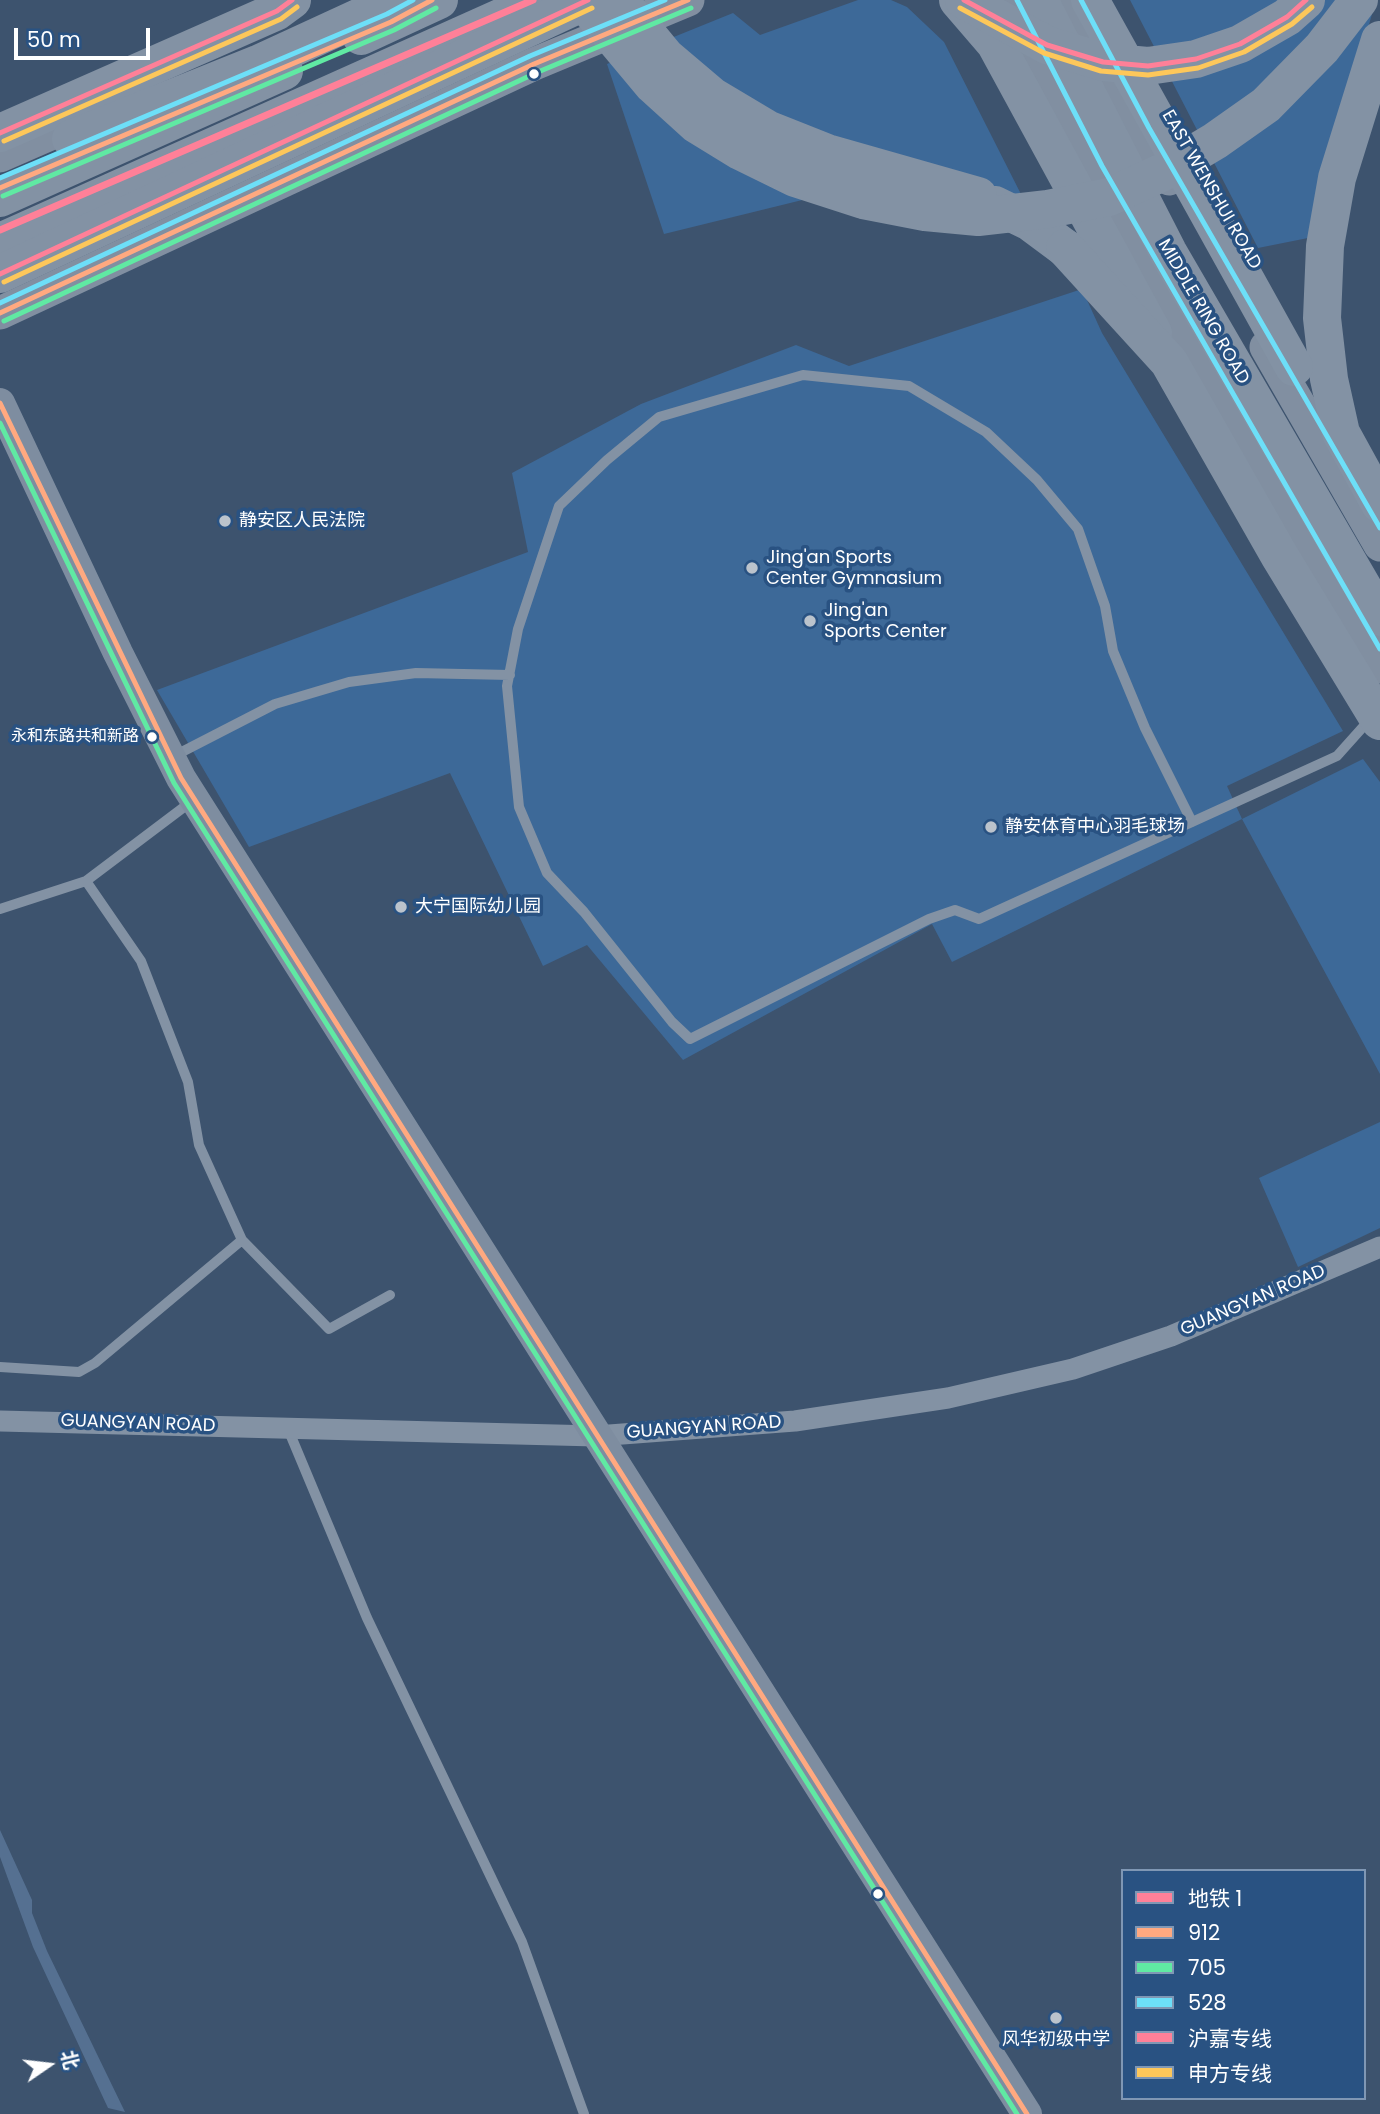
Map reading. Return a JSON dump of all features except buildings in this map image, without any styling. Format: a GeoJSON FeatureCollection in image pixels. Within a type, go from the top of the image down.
{"type":"FeatureCollection","features":[{"type":"Feature","properties":{"kind":"highway"},"geometry":{"type":"LineString","coordinates":[[0,171],[71,139],[258,64],[397,0]]}},
{"type":"Feature","properties":{"kind":"highway"},"geometry":{"type":"LineString","coordinates":[[0,198],[439,0]]}},
{"type":"Feature","properties":{"kind":"highway"},"geometry":{"type":"LineString","coordinates":[[582,0],[653,85],[696,124],[740,151],[795,178],[863,200],[925,212],[978,217],[1048,209],[1109,197],[1173,166],[1266,105],[1322,48],[1359,0]]}},
{"type":"Feature","properties":{"kind":"highway"},"geometry":{"type":"LineString","coordinates":[[0,274],[589,0]]}},
{"type":"Feature","properties":{"kind":"highway"},"geometry":{"type":"LineString","coordinates":[[619,0],[666,57],[712,96],[769,130],[827,153],[978,196],[1030,222],[1065,248],[1169,362]]}},
{"type":"Feature","properties":{"kind":"highway"},"geometry":{"type":"LineString","coordinates":[[958,0],[995,43],[1169,362],[1279,555],[1380,721]]}},
{"type":"Feature","properties":{"kind":"highway"},"geometry":{"type":"LineString","coordinates":[[964,0],[1047,45],[1103,62],[1148,66],[1196,59],[1240,44],[1287,17],[1306,0]]}},
{"type":"Feature","properties":{"kind":"highway","name":"MIDDLE RING ROAD"},"geometry":{"type":"LineString","coordinates":[[1039,0],[1168,252],[1380,617]]}},
{"type":"Feature","properties":{"kind":"highway"},"geometry":{"type":"LineString","coordinates":[[1090,0],[1380,519]]}},
{"type":"Feature","properties":{"kind":"highway"},"geometry":{"type":"LineString","coordinates":[[0,133],[277,11],[288,16]]}},
{"type":"Feature","properties":{"kind":"highway"},"geometry":{"type":"LineString","coordinates":[[0,242],[539,15]]}},
{"type":"Feature","properties":{"kind":"highway"},"geometry":{"type":"LineString","coordinates":[[1380,40],[1337,178],[1325,246],[1322,318],[1329,379],[1341,433],[1380,504]]}},
{"type":"Feature","properties":{"kind":"main road"},"geometry":{"type":"LineString","coordinates":[[0,156],[197,70],[288,16],[356,0]]}},
{"type":"Feature","properties":{"kind":"main road"},"geometry":{"type":"LineString","coordinates":[[0,188],[391,22],[432,0]]}},
{"type":"Feature","properties":{"kind":"main road"},"geometry":{"type":"LineString","coordinates":[[0,263],[397,92],[539,15],[609,0]]}},
{"type":"Feature","properties":{"kind":"main road"},"geometry":{"type":"LineString","coordinates":[[0,313],[382,135],[569,50],[688,0]]}},
{"type":"Feature","properties":{"kind":"main road"},"geometry":{"type":"LineString","coordinates":[[1007,0],[1101,181],[1380,667]]}},
{"type":"Feature","properties":{"kind":"main road"},"geometry":{"type":"LineString","coordinates":[[1047,0],[1129,154],[1380,588]]}},
{"type":"Feature","properties":{"kind":"main road","name":"EAST WENSHUI ROAD"},"geometry":{"type":"LineString","coordinates":[[1071,0],[1141,132],[1380,545]]}},
{"type":"Feature","properties":{"kind":"main road","name":"EAST WENSHUI ROAD"},"geometry":{"type":"LineString","coordinates":[[1107,0],[1130,47],[1258,270],[1291,390]]}},
{"type":"Feature","properties":{"kind":"main road"},"geometry":{"type":"LineString","coordinates":[[539,15],[569,50]]}},
{"type":"Feature","properties":{"kind":"main road"},"geometry":{"type":"LineString","coordinates":[[240,86],[288,16]]}},
{"type":"Feature","properties":{"kind":"main road"},"geometry":{"type":"LineString","coordinates":[[197,70],[240,86]]}},
{"type":"Feature","properties":{"kind":"main road"},"geometry":{"type":"LineString","coordinates":[[382,135],[397,92]]}},
{"type":"Feature","properties":{"kind":"street"},"geometry":{"type":"LineString","coordinates":[[0,403],[170,758],[194,800],[1027,2114]]}},
{"type":"Feature","properties":{"kind":"street","name":"GUANGYAN ROAD"},"geometry":{"type":"LineString","coordinates":[[0,1421],[596,1436],[795,1421],[948,1398],[1073,1369],[1171,1336],[1380,1247]]}},
{"type":"Feature","properties":{"kind":"lane"},"geometry":{"type":"LineString","coordinates":[[1192,822],[1145,728],[1113,651],[1105,606],[1077,530],[1037,480],[986,432],[909,386],[803,375],[659,417],[607,460],[559,506],[518,629],[507,687],[519,807],[547,873],[584,912],[672,1021],[690,1039],[929,919],[955,910],[979,919],[1337,757],[1380,708]]}},
{"type":"Feature","properties":{"kind":"lane"},"geometry":{"type":"LineString","coordinates":[[170,758],[275,704],[349,682],[416,673],[510,675]]}},
{"type":"Feature","properties":{"kind":"lane"},"geometry":{"type":"LineString","coordinates":[[0,909],[86,881],[194,800]]}},
{"type":"Feature","properties":{"kind":"lane"},"geometry":{"type":"LineString","coordinates":[[86,881],[141,961],[188,1082],[199,1145],[242,1240],[329,1329],[390,1295]]}},
{"type":"Feature","properties":{"kind":"lane"},"geometry":{"type":"LineString","coordinates":[[0,1367],[79,1372],[95,1363],[242,1240]]}},
{"type":"Feature","properties":{"kind":"lane"},"geometry":{"type":"LineString","coordinates":[[288,1429],[367,1618],[523,1942],[584,2114]]}},
{"type":"Feature","properties":{"kind":"shaded area"},"geometry":{"type":"Polygon","coordinates":[[[858,0],[891,0],[907,7],[944,42],[1029,210],[843,190],[664,234],[607,64],[733,13],[760,35],[858,0]]]}},
{"type":"Feature","properties":{"kind":"shaded area"},"geometry":{"type":"Polygon","coordinates":[[[1130,0],[1376,0],[1308,238],[1258,248],[1130,0]]]}},
{"type":"Feature","properties":{"kind":"shaded area","name":"Jing'an Sports Center"},"geometry":{"type":"Polygon","coordinates":[[[1082,289],[1102,333],[1343,731],[1227,786],[1242,819],[952,962],[932,924],[683,1060],[587,945],[543,966],[450,773],[249,847],[157,690],[528,552],[512,473],[641,404],[796,345],[849,366],[1082,289]]]}},
{"type":"Feature","properties":{"kind":"shaded area"},"geometry":{"type":"Polygon","coordinates":[[[1363,759],[1380,782],[1380,1074],[1242,819],[1363,759]]]}},
{"type":"Feature","properties":{"kind":"shaded area"},"geometry":{"type":"Polygon","coordinates":[[[1380,1122],[1380,1228],[1298,1267],[1259,1178],[1380,1122]]]}},
{"type":"Feature","properties":{"kind":"shaded area"},"geometry":{"type":"Polygon","coordinates":[[[0,1830],[32,1900],[32,1913],[47,1951],[125,2112],[108,2108],[33,1947],[0,1857],[0,1830]]]}},
{"type":"Feature","properties":{"kind":"metro line","name":"1"},"geometry":{"type":"LineString","coordinates":[[0,230],[533,0]]}},
{"type":"Feature","properties":{"kind":"transit line","name":"沪嘉专线"},"geometry":{"type":"LineString","coordinates":[[0,133],[277,11],[292,0]]}},
{"type":"Feature","properties":{"kind":"transit line","name":"528"},"geometry":{"type":"LineString","coordinates":[[0,178],[387,14],[413,0]]}},
{"type":"Feature","properties":{"kind":"transit line","name":"912"},"geometry":{"type":"LineString","coordinates":[[0,188],[391,22],[432,0]]}},
{"type":"Feature","properties":{"kind":"transit line","name":"沪嘉专线"},"geometry":{"type":"LineString","coordinates":[[0,274],[588,0]]}},
{"type":"Feature","properties":{"kind":"transit line","name":"528"},"geometry":{"type":"LineString","coordinates":[[0,303],[530,56],[665,0]]}},
{"type":"Feature","properties":{"kind":"transit line","name":"912"},"geometry":{"type":"LineString","coordinates":[[0,313],[534,64],[688,0]]}},
{"type":"Feature","properties":{"kind":"transit line","name":"沪嘉专线"},"geometry":{"type":"LineString","coordinates":[[964,0],[1047,45],[1103,62],[1148,66],[1196,59],[1240,44],[1287,17],[1306,0]]}},
{"type":"Feature","properties":{"kind":"transit line","name":"528"},"geometry":{"type":"LineString","coordinates":[[1017,0],[1102,166],[1380,649]]}},
{"type":"Feature","properties":{"kind":"transit line","name":"528"},"geometry":{"type":"LineString","coordinates":[[1081,0],[1149,128],[1380,528]]}},
{"type":"Feature","properties":{"kind":"transit line","name":"申方专线"},"geometry":{"type":"LineString","coordinates":[[4,141],[281,19],[297,7]]}},
{"type":"Feature","properties":{"kind":"transit line","name":"申方专线"},"geometry":{"type":"LineString","coordinates":[[960,8],[1044,53],[1101,71],[1148,75],[1198,68],[1244,52],[1292,24],[1312,7]]}},
{"type":"Feature","properties":{"kind":"transit line","name":"705"},"geometry":{"type":"LineString","coordinates":[[3,196],[394,30],[436,8]]}},
{"type":"Feature","properties":{"kind":"transit line","name":"申方专线"},"geometry":{"type":"LineString","coordinates":[[4,282],[592,8]]}},
{"type":"Feature","properties":{"kind":"transit line","name":"705"},"geometry":{"type":"LineString","coordinates":[[4,321],[538,72],[691,8]]}},
{"type":"Feature","properties":{"kind":"transit line","name":"912"},"geometry":{"type":"LineString","coordinates":[[0,403],[181,778],[1027,2114]]}},
{"type":"Feature","properties":{"kind":"transit line","name":"705"},"geometry":{"type":"LineString","coordinates":[[0,423],[174,783],[1017,2114]]}},
{"type":"Feature","properties":{"kind":"place","name":"静安区人民法院"},"geometry":{"type":"Point","coordinates":[225,521]}},
{"type":"Feature","properties":{"kind":"place","name":"Jing'an Sports Center Gymnasium"},"geometry":{"type":"Point","coordinates":[752,568]}},
{"type":"Feature","properties":{"kind":"place","name":"Jing'an Sports Center"},"geometry":{"type":"Point","coordinates":[810,621]}},
{"type":"Feature","properties":{"kind":"place","name":"永和东路共和新路"},"geometry":{"type":"Point","coordinates":[152,737]}},
{"type":"Feature","properties":{"kind":"place","name":"静安体育中心羽毛球场"},"geometry":{"type":"Point","coordinates":[991,827]}},
{"type":"Feature","properties":{"kind":"place","name":"大宁国际幼儿园"},"geometry":{"type":"Point","coordinates":[401,907]}},
{"type":"Feature","properties":{"kind":"place","name":"风华初级中学"},"geometry":{"type":"Point","coordinates":[1056,2018]}}]}
